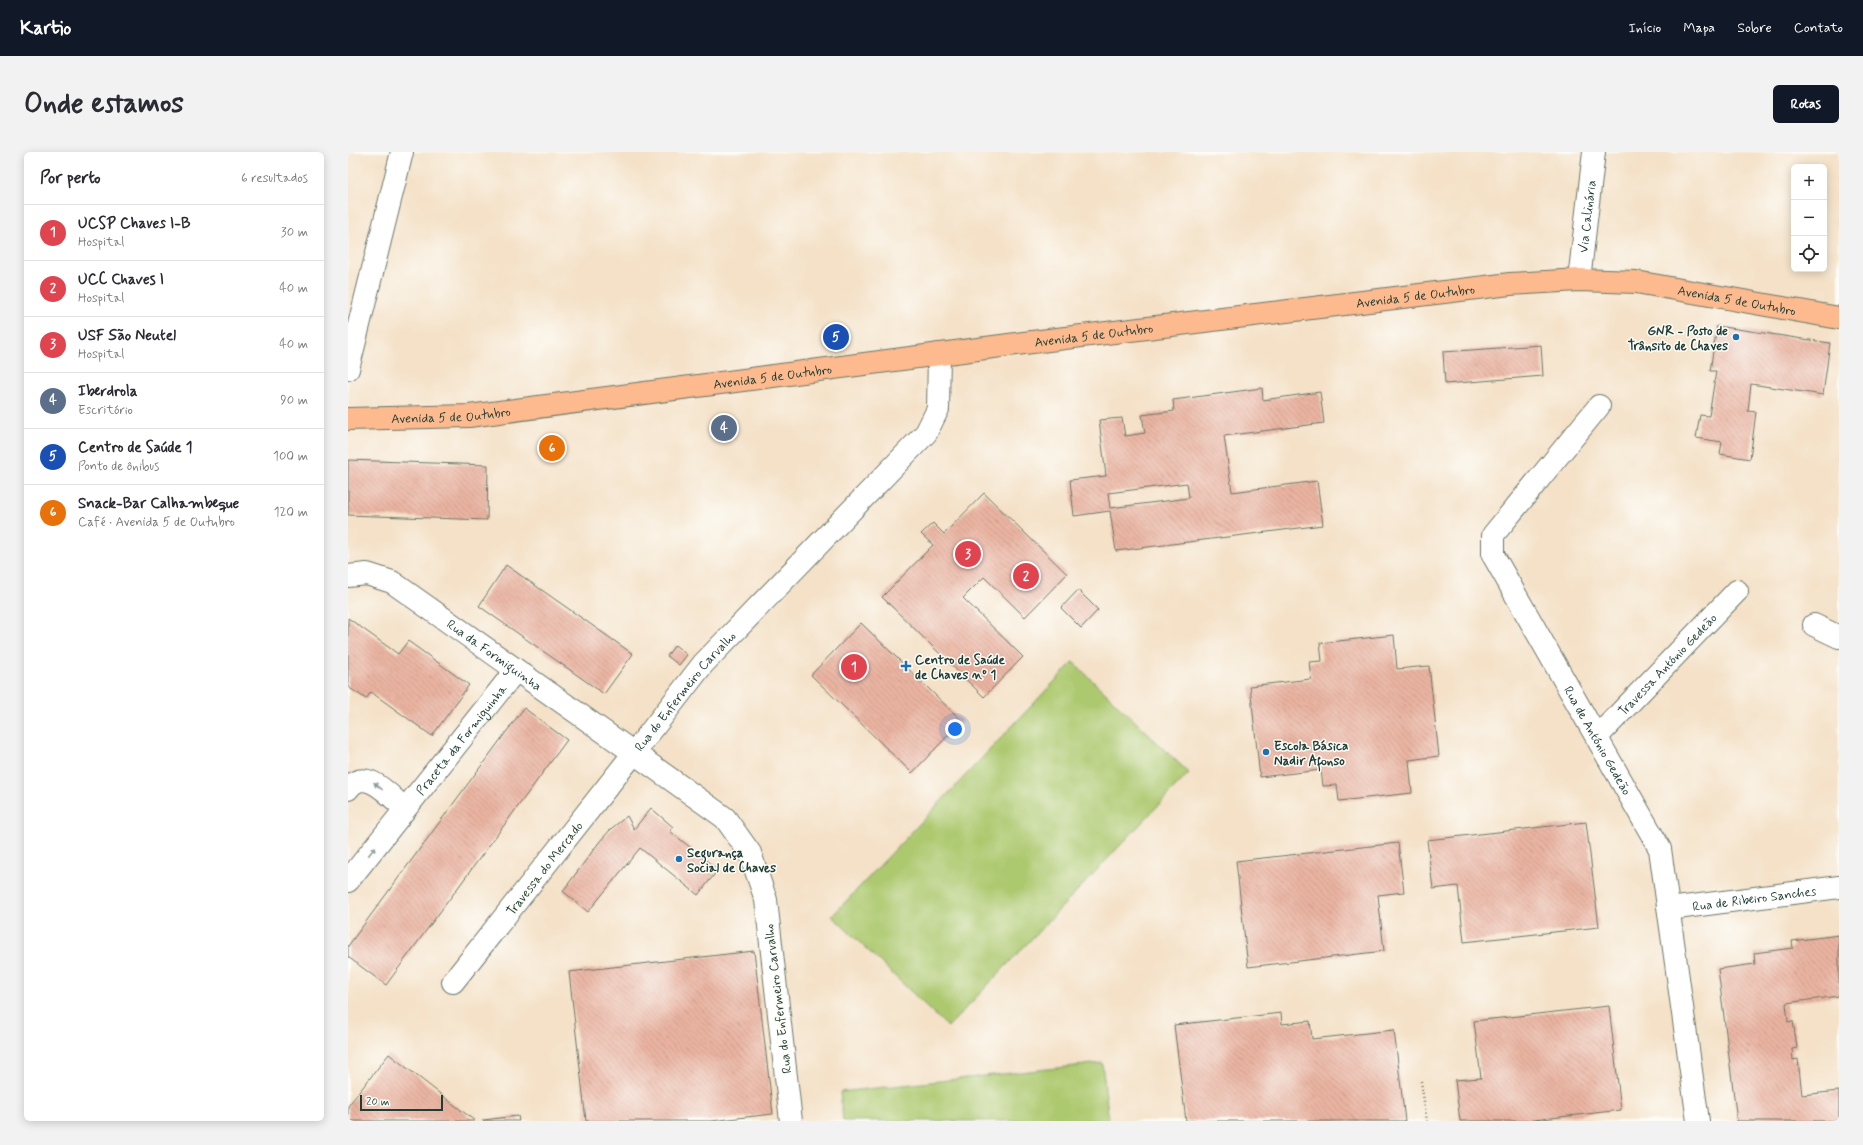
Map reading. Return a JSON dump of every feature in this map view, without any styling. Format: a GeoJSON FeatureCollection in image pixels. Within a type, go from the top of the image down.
{"type":"FeatureCollection","features":[{"type":"Feature","properties":{"kind":"main road","name":"Avenida 5 de Outubro"},"geometry":{"type":"LineString","coordinates":[[348,419],[469,416],[940,354],[1476,287],[1579,280],[1636,282],[1668,286],[1839,318]]}},
{"type":"Feature","properties":{"kind":"street"},"geometry":{"type":"LineString","coordinates":[[348,369],[402,152]]}},
{"type":"Feature","properties":{"kind":"street","name":"Via Calinária"},"geometry":{"type":"LineString","coordinates":[[1579,280],[1594,152]]}},
{"type":"Feature","properties":{"kind":"street","name":"Rua do Enfermeiro Carvalho"},"geometry":{"type":"LineString","coordinates":[[791,1121],[766,900],[750,853],[725,818],[634,753],[703,664],[926,433],[938,409],[940,354]]}},
{"type":"Feature","properties":{"kind":"street","name":"Rua de António Gedeão"},"geometry":{"type":"LineString","coordinates":[[1599,406],[1493,535],[1493,555],[1660,849],[1698,1121]]}},
{"type":"Feature","properties":{"kind":"street","name":"Rua da Formiguinha"},"geometry":{"type":"LineString","coordinates":[[348,576],[367,574],[392,582],[634,753]]}},
{"type":"Feature","properties":{"kind":"street","name":"Travessa António Gedeão"},"geometry":{"type":"LineString","coordinates":[[1597,737],[1737,591]]}},
{"type":"Feature","properties":{"kind":"street"},"geometry":{"type":"LineString","coordinates":[[1814,625],[1839,637]]}},
{"type":"Feature","properties":{"kind":"street","name":"Praceta da Formiguinha"},"geometry":{"type":"LineString","coordinates":[[348,881],[516,670]]}},
{"type":"Feature","properties":{"kind":"street","name":"Travessa do Mercado"},"geometry":{"type":"LineString","coordinates":[[453,982],[634,753]]}},
{"type":"Feature","properties":{"kind":"street"},"geometry":{"type":"LineString","coordinates":[[348,789],[352,784],[361,779],[371,780],[405,809]]}},
{"type":"Feature","properties":{"kind":"street","name":"Rua de Ribeiro Sanches"},"geometry":{"type":"LineString","coordinates":[[1669,909],[1839,887]]}},
{"type":"Feature","properties":{"kind":"path"},"geometry":{"type":"LineString","coordinates":[[1422,1081],[1427,1121]]}},
{"type":"Feature","properties":{"kind":"green space"},"geometry":{"type":"Polygon","coordinates":[[[1073,662],[1189,773],[948,1027],[832,916],[1073,662]]]}},
{"type":"Feature","properties":{"kind":"green space"},"geometry":{"type":"Polygon","coordinates":[[[1102,1063],[1109,1121],[843,1121],[840,1092],[1102,1063]]]}},
{"type":"Feature","properties":{"kind":"building"},"geometry":{"type":"Polygon","coordinates":[[[1717,326],[1830,343],[1823,395],[1751,384],[1748,411],[1756,412],[1750,459],[1720,454],[1722,442],[1696,438],[1700,415],[1709,416],[1716,371],[1710,371],[1717,326]]]}},
{"type":"Feature","properties":{"kind":"building"},"geometry":{"type":"Polygon","coordinates":[[[1541,345],[1543,376],[1445,384],[1443,352],[1541,345]]]}},
{"type":"Feature","properties":{"kind":"building"},"geometry":{"type":"Polygon","coordinates":[[[1262,388],[1263,400],[1320,392],[1324,423],[1224,436],[1232,492],[1317,481],[1323,525],[1116,551],[1110,511],[1074,516],[1070,480],[1106,476],[1099,420],[1122,418],[1125,436],[1145,433],[1142,415],[1174,411],[1173,400],[1262,388]],[[1187,483],[1108,493],[1110,508],[1189,498],[1187,483]]]}},
{"type":"Feature","properties":{"kind":"building"},"geometry":{"type":"Polygon","coordinates":[[[348,460],[488,465],[487,520],[348,515],[348,460]]]}},
{"type":"Feature","properties":{"kind":"building"},"geometry":{"type":"Polygon","coordinates":[[[984,493],[1067,574],[1025,617],[984,577],[963,598],[1023,657],[984,697],[882,597],[933,545],[921,534],[933,523],[944,534],[984,493]]]}},
{"type":"Feature","properties":{"kind":"building"},"geometry":{"type":"Polygon","coordinates":[[[506,565],[633,654],[604,694],[479,606],[506,565]]]}},
{"type":"Feature","properties":{"kind":"building"},"geometry":{"type":"Polygon","coordinates":[[[1078,590],[1098,610],[1081,628],[1061,608],[1078,590]]]}},
{"type":"Feature","properties":{"kind":"building"},"geometry":{"type":"Polygon","coordinates":[[[348,618],[398,654],[408,641],[469,685],[432,736],[371,692],[366,699],[348,687],[348,618]]]}},
{"type":"Feature","properties":{"kind":"building"},"geometry":{"type":"Polygon","coordinates":[[[861,623],[962,721],[912,773],[811,675],[861,623]]]}},
{"type":"Feature","properties":{"kind":"building"},"geometry":{"type":"Polygon","coordinates":[[[1394,635],[1397,669],[1429,666],[1439,756],[1409,760],[1412,793],[1339,801],[1337,785],[1323,786],[1321,770],[1260,777],[1250,686],[1311,679],[1309,662],[1322,661],[1320,643],[1394,635]]]}},
{"type":"Feature","properties":{"kind":"building"},"geometry":{"type":"Polygon","coordinates":[[[675,645],[687,655],[679,665],[667,656],[675,645]]]}},
{"type":"Feature","properties":{"kind":"building"},"geometry":{"type":"Polygon","coordinates":[[[524,708],[567,740],[386,985],[348,957],[348,946],[524,708]]]}},
{"type":"Feature","properties":{"kind":"building","name":"Segurança Social de Chaves"},"geometry":{"type":"Polygon","coordinates":[[[651,808],[673,827],[670,831],[718,870],[698,895],[640,848],[588,912],[563,891],[600,841],[612,828],[627,816],[634,829],[651,808]]]}},
{"type":"Feature","properties":{"kind":"building"},"geometry":{"type":"Polygon","coordinates":[[[1586,822],[1599,927],[1464,942],[1458,886],[1433,889],[1427,840],[1586,822]]]}},
{"type":"Feature","properties":{"kind":"building"},"geometry":{"type":"Polygon","coordinates":[[[1398,843],[1404,892],[1378,895],[1384,951],[1248,967],[1236,861],[1398,843]]]}},
{"type":"Feature","properties":{"kind":"building"},"geometry":{"type":"Polygon","coordinates":[[[1839,935],[1839,996],[1786,1003],[1788,1022],[1793,1021],[1797,1048],[1792,1049],[1793,1060],[1798,1059],[1802,1095],[1839,1091],[1839,1121],[1737,1121],[1718,969],[1755,964],[1754,953],[1793,948],[1792,941],[1839,935]]]}},
{"type":"Feature","properties":{"kind":"building"},"geometry":{"type":"Polygon","coordinates":[[[754,951],[773,1114],[711,1121],[586,1121],[569,972],[754,951]]]}},
{"type":"Feature","properties":{"kind":"building"},"geometry":{"type":"Polygon","coordinates":[[[1609,1006],[1621,1110],[1525,1121],[1460,1121],[1455,1080],[1481,1078],[1474,1021],[1609,1006]]]}},
{"type":"Feature","properties":{"kind":"building"},"geometry":{"type":"Polygon","coordinates":[[[1281,1013],[1282,1024],[1310,1021],[1312,1039],[1394,1030],[1405,1121],[1186,1121],[1174,1025],[1281,1013]]]}},
{"type":"Feature","properties":{"kind":"building"},"geometry":{"type":"Polygon","coordinates":[[[389,1054],[475,1121],[348,1121],[348,1106],[389,1054]]]}},
{"type":"Feature","properties":{"kind":"building"},"geometry":{"type":"Polygon","coordinates":[[[518,1116],[519,1121],[483,1121],[483,1120],[518,1116]]]}},
{"type":"Feature","properties":{"kind":"place","name":"Centro de Saúde 1"},"geometry":{"type":"Point","coordinates":[836,337]}},
{"type":"Feature","properties":{"kind":"place","name":"GNR - Posto de Trânsito de Chaves"},"geometry":{"type":"Point","coordinates":[1736,337]}},
{"type":"Feature","properties":{"kind":"place","name":"Iberdrola"},"geometry":{"type":"Point","coordinates":[724,428]}},
{"type":"Feature","properties":{"kind":"place","name":"Snack-Bar Calhambeque"},"geometry":{"type":"Point","coordinates":[552,448]}},
{"type":"Feature","properties":{"kind":"place","name":"USF São Neutel"},"geometry":{"type":"Point","coordinates":[968,554]}},
{"type":"Feature","properties":{"kind":"place","name":"UCC Chaves I"},"geometry":{"type":"Point","coordinates":[1026,576]}},
{"type":"Feature","properties":{"kind":"place","name":"Centro de Saúde de Chaves nº 1"},"geometry":{"type":"Point","coordinates":[906,666]}},
{"type":"Feature","properties":{"kind":"place","name":"UCSP Chaves I-B"},"geometry":{"type":"Point","coordinates":[854,667]}},
{"type":"Feature","properties":{"kind":"place","name":"Escola Básica Nadir Afonso"},"geometry":{"type":"Point","coordinates":[1266,752]}},
{"type":"Feature","properties":{"kind":"place","name":"Segurança Social de Chaves"},"geometry":{"type":"Point","coordinates":[679,859]}}]}
